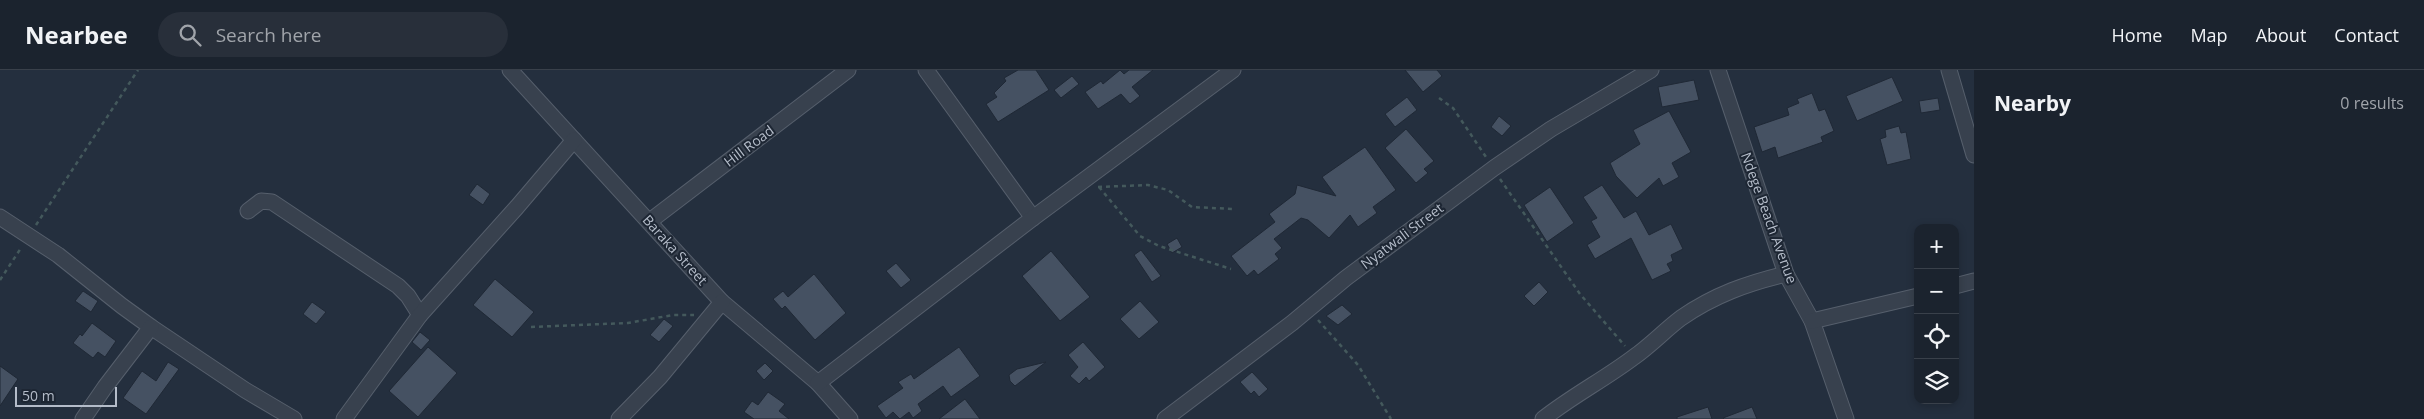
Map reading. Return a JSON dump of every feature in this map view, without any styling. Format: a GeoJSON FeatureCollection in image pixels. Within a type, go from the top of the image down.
{"type":"FeatureCollection","features":[{"type":"Feature","properties":{"kind":"street","name":"Baraka Street"},"geometry":{"type":"LineString","coordinates":[[510,70],[722,302],[818,383],[850,419]]}},
{"type":"Feature","properties":{"kind":"street","name":"Hill Road"},"geometry":{"type":"LineString","coordinates":[[650,221],[848,70]]}},
{"type":"Feature","properties":{"kind":"street"},"geometry":{"type":"LineString","coordinates":[[926,70],[1033,218]]}},
{"type":"Feature","properties":{"kind":"street"},"geometry":{"type":"LineString","coordinates":[[818,383],[1033,218],[1081,184],[1218,74],[1234,70]]}},
{"type":"Feature","properties":{"kind":"street","name":"Nyatwali Street"},"geometry":{"type":"LineString","coordinates":[[1165,419],[1308,310],[1346,278],[1494,168],[1551,129],[1650,70]]}},
{"type":"Feature","properties":{"kind":"street","name":"Ndege Beach Avenue"},"geometry":{"type":"LineString","coordinates":[[1718,70],[1786,274],[1812,321],[1846,419]]}},
{"type":"Feature","properties":{"kind":"street"},"geometry":{"type":"LineString","coordinates":[[1950,70],[1974,155]]}},
{"type":"Feature","properties":{"kind":"street"},"geometry":{"type":"LineString","coordinates":[[344,419],[420,315],[517,208],[574,140]]}},
{"type":"Feature","properties":{"kind":"street"},"geometry":{"type":"LineString","coordinates":[[248,211],[261,201],[272,202],[398,286],[408,296],[420,315]]}},
{"type":"Feature","properties":{"kind":"street"},"geometry":{"type":"LineString","coordinates":[[0,217],[58,255],[122,306],[151,326],[245,390],[294,419]]}},
{"type":"Feature","properties":{"kind":"street"},"geometry":{"type":"LineString","coordinates":[[1543,419],[1574,395],[1634,357],[1681,318],[1714,298],[1748,283],[1786,274]]}},
{"type":"Feature","properties":{"kind":"street"},"geometry":{"type":"LineString","coordinates":[[1959,285],[1974,281]]}},
{"type":"Feature","properties":{"kind":"street"},"geometry":{"type":"LineString","coordinates":[[1812,321],[1914,297]]}},
{"type":"Feature","properties":{"kind":"street"},"geometry":{"type":"LineString","coordinates":[[619,419],[660,377],[710,314],[722,302]]}},
{"type":"Feature","properties":{"kind":"street"},"geometry":{"type":"LineString","coordinates":[[84,419],[105,387],[151,326]]}},
{"type":"Feature","properties":{"kind":"path"},"geometry":{"type":"LineString","coordinates":[[0,280],[138,70]]}},
{"type":"Feature","properties":{"kind":"path"},"geometry":{"type":"LineString","coordinates":[[1439,98],[1453,108],[1580,294],[1634,357]]}},
{"type":"Feature","properties":{"kind":"path"},"geometry":{"type":"LineString","coordinates":[[1081,184],[1099,187],[1148,185],[1168,190],[1192,208],[1234,209]]}},
{"type":"Feature","properties":{"kind":"path"},"geometry":{"type":"LineString","coordinates":[[1099,187],[1140,236],[1159,246],[1231,269]]}},
{"type":"Feature","properties":{"kind":"path"},"geometry":{"type":"LineString","coordinates":[[1308,310],[1358,364],[1391,419]]}},
{"type":"Feature","properties":{"kind":"path"},"geometry":{"type":"LineString","coordinates":[[531,327],[628,323],[672,315],[710,314]]}},
{"type":"Feature","properties":{"kind":"building"},"geometry":{"type":"Polygon","coordinates":[[[1018,70],[1036,70],[1049,90],[998,122],[986,104],[997,97],[994,93],[1006,81],[1004,78],[1018,70]]]}},
{"type":"Feature","properties":{"kind":"building"},"geometry":{"type":"Polygon","coordinates":[[[1120,70],[1124,74],[1129,70],[1153,70],[1132,87],[1140,96],[1130,104],[1121,94],[1098,109],[1085,92],[1101,81],[1103,84],[1120,70]]]}},
{"type":"Feature","properties":{"kind":"building"},"geometry":{"type":"Polygon","coordinates":[[[1405,70],[1437,70],[1442,76],[1423,92],[1405,70]]]}},
{"type":"Feature","properties":{"kind":"building"},"geometry":{"type":"Polygon","coordinates":[[[1072,76],[1079,84],[1061,98],[1054,90],[1072,76]]]}},
{"type":"Feature","properties":{"kind":"building"},"geometry":{"type":"Polygon","coordinates":[[[1892,77],[1903,101],[1857,121],[1846,96],[1892,77]]]}},
{"type":"Feature","properties":{"kind":"building"},"geometry":{"type":"Polygon","coordinates":[[[1694,80],[1699,100],[1662,107],[1658,87],[1694,80]]]}},
{"type":"Feature","properties":{"kind":"building"},"geometry":{"type":"Polygon","coordinates":[[[1812,93],[1819,111],[1825,109],[1834,131],[1821,137],[1823,142],[1778,158],[1775,147],[1762,152],[1754,127],[1789,115],[1787,108],[1799,103],[1797,99],[1812,93]]]}},
{"type":"Feature","properties":{"kind":"building"},"geometry":{"type":"Polygon","coordinates":[[[1407,97],[1417,110],[1395,127],[1385,114],[1407,97]]]}},
{"type":"Feature","properties":{"kind":"building"},"geometry":{"type":"Polygon","coordinates":[[[1938,98],[1940,110],[1921,113],[1919,101],[1938,98]]]}},
{"type":"Feature","properties":{"kind":"building"},"geometry":{"type":"Polygon","coordinates":[[[1669,111],[1691,152],[1672,163],[1679,177],[1663,186],[1659,178],[1637,198],[1616,176],[1610,163],[1640,144],[1633,130],[1669,111]]]}},
{"type":"Feature","properties":{"kind":"building"},"geometry":{"type":"Polygon","coordinates":[[[1499,116],[1511,126],[1502,136],[1491,127],[1499,116]]]}},
{"type":"Feature","properties":{"kind":"building"},"geometry":{"type":"Polygon","coordinates":[[[1899,126],[1901,133],[1906,132],[1911,159],[1887,165],[1880,139],[1886,137],[1885,130],[1899,126]]]}},
{"type":"Feature","properties":{"kind":"building"},"geometry":{"type":"Polygon","coordinates":[[[1406,129],[1434,161],[1424,169],[1428,173],[1416,183],[1385,148],[1406,129]]]}},
{"type":"Feature","properties":{"kind":"building"},"geometry":{"type":"Polygon","coordinates":[[[1365,147],[1396,190],[1373,207],[1377,213],[1358,227],[1350,215],[1329,238],[1308,220],[1301,218],[1274,239],[1282,248],[1275,254],[1279,259],[1258,275],[1254,270],[1247,276],[1231,256],[1275,222],[1269,214],[1295,194],[1297,185],[1336,196],[1322,177],[1365,147]]]}},
{"type":"Feature","properties":{"kind":"building"},"geometry":{"type":"Polygon","coordinates":[[[477,184],[490,194],[483,205],[469,195],[477,184]]]}},
{"type":"Feature","properties":{"kind":"building"},"geometry":{"type":"Polygon","coordinates":[[[1602,185],[1624,218],[1636,211],[1649,235],[1671,224],[1683,249],[1671,255],[1673,261],[1667,264],[1671,271],[1652,280],[1631,238],[1595,259],[1587,245],[1600,237],[1591,221],[1597,218],[1583,197],[1602,185]]]}},
{"type":"Feature","properties":{"kind":"building"},"geometry":{"type":"Polygon","coordinates":[[[1550,187],[1574,223],[1547,242],[1524,205],[1550,187]]]}},
{"type":"Feature","properties":{"kind":"building"},"geometry":{"type":"Polygon","coordinates":[[[1177,238],[1182,247],[1172,253],[1167,244],[1177,238]]]}},
{"type":"Feature","properties":{"kind":"building"},"geometry":{"type":"Polygon","coordinates":[[[1141,250],[1161,276],[1152,282],[1134,255],[1141,250]]]}},
{"type":"Feature","properties":{"kind":"building"},"geometry":{"type":"Polygon","coordinates":[[[1051,251],[1090,297],[1060,321],[1022,276],[1051,251]]]}},
{"type":"Feature","properties":{"kind":"building"},"geometry":{"type":"Polygon","coordinates":[[[896,263],[911,280],[901,288],[886,271],[896,263]]]}},
{"type":"Feature","properties":{"kind":"building"},"geometry":{"type":"Polygon","coordinates":[[[814,274],[846,313],[815,340],[785,306],[782,309],[773,299],[783,291],[788,297],[814,274]]]}},
{"type":"Feature","properties":{"kind":"building"},"geometry":{"type":"Polygon","coordinates":[[[495,279],[534,312],[512,337],[473,305],[495,279]]]}},
{"type":"Feature","properties":{"kind":"building"},"geometry":{"type":"Polygon","coordinates":[[[1539,282],[1548,292],[1534,306],[1524,296],[1539,282]]]}},
{"type":"Feature","properties":{"kind":"building"},"geometry":{"type":"Polygon","coordinates":[[[83,291],[98,301],[91,312],[75,301],[83,291]]]}},
{"type":"Feature","properties":{"kind":"building"},"geometry":{"type":"Polygon","coordinates":[[[1140,301],[1159,322],[1139,339],[1120,319],[1140,301]]]}},
{"type":"Feature","properties":{"kind":"building"},"geometry":{"type":"Polygon","coordinates":[[[312,302],[326,312],[316,324],[303,314],[312,302]]]}},
{"type":"Feature","properties":{"kind":"building"},"geometry":{"type":"Polygon","coordinates":[[[1342,305],[1352,314],[1338,325],[1326,316],[1342,305]]]}},
{"type":"Feature","properties":{"kind":"building"},"geometry":{"type":"Polygon","coordinates":[[[664,319],[673,326],[659,342],[650,335],[664,319]]]}},
{"type":"Feature","properties":{"kind":"building"},"geometry":{"type":"Polygon","coordinates":[[[92,323],[116,341],[105,357],[98,352],[93,358],[73,343],[80,334],[82,336],[92,323]]]}},
{"type":"Feature","properties":{"kind":"building"},"geometry":{"type":"Polygon","coordinates":[[[420,332],[430,340],[421,350],[412,342],[420,332]]]}},
{"type":"Feature","properties":{"kind":"building"},"geometry":{"type":"Polygon","coordinates":[[[1083,342],[1105,367],[1089,381],[1086,377],[1079,384],[1070,376],[1078,367],[1068,355],[1083,342]]]}},
{"type":"Feature","properties":{"kind":"building"},"geometry":{"type":"Polygon","coordinates":[[[428,347],[457,373],[418,417],[389,391],[428,347]]]}},
{"type":"Feature","properties":{"kind":"building"},"geometry":{"type":"Polygon","coordinates":[[[959,347],[980,376],[951,397],[943,386],[918,404],[922,411],[913,418],[909,412],[900,419],[893,412],[886,418],[877,406],[903,388],[898,382],[911,374],[914,379],[959,347]]]}},
{"type":"Feature","properties":{"kind":"building"},"geometry":{"type":"Polygon","coordinates":[[[168,362],[179,369],[146,414],[123,398],[142,371],[156,381],[168,362]]]}},
{"type":"Feature","properties":{"kind":"building"},"geometry":{"type":"Polygon","coordinates":[[[1046,362],[1015,386],[1010,381],[1009,375],[1017,369],[1046,362]]]}},
{"type":"Feature","properties":{"kind":"building"},"geometry":{"type":"Polygon","coordinates":[[[765,363],[773,371],[764,380],[756,371],[765,363]]]}},
{"type":"Feature","properties":{"kind":"building"},"geometry":{"type":"Polygon","coordinates":[[[0,366],[18,379],[0,406],[0,366]]]}},
{"type":"Feature","properties":{"kind":"building"},"geometry":{"type":"Polygon","coordinates":[[[1252,372],[1268,389],[1259,397],[1254,391],[1251,394],[1240,382],[1252,372]]]}},
{"type":"Feature","properties":{"kind":"building"},"geometry":{"type":"Polygon","coordinates":[[[768,392],[785,404],[779,411],[789,419],[754,419],[744,412],[752,401],[758,405],[768,392]]]}},
{"type":"Feature","properties":{"kind":"building"},"geometry":{"type":"Polygon","coordinates":[[[965,399],[980,419],[939,419],[965,399]]]}},
{"type":"Feature","properties":{"kind":"building"},"geometry":{"type":"Polygon","coordinates":[[[1708,407],[1712,419],[1677,419],[1677,417],[1708,407]]]}},
{"type":"Feature","properties":{"kind":"building"},"geometry":{"type":"Polygon","coordinates":[[[1752,407],[1757,419],[1723,418],[1752,407]]]}}]}
